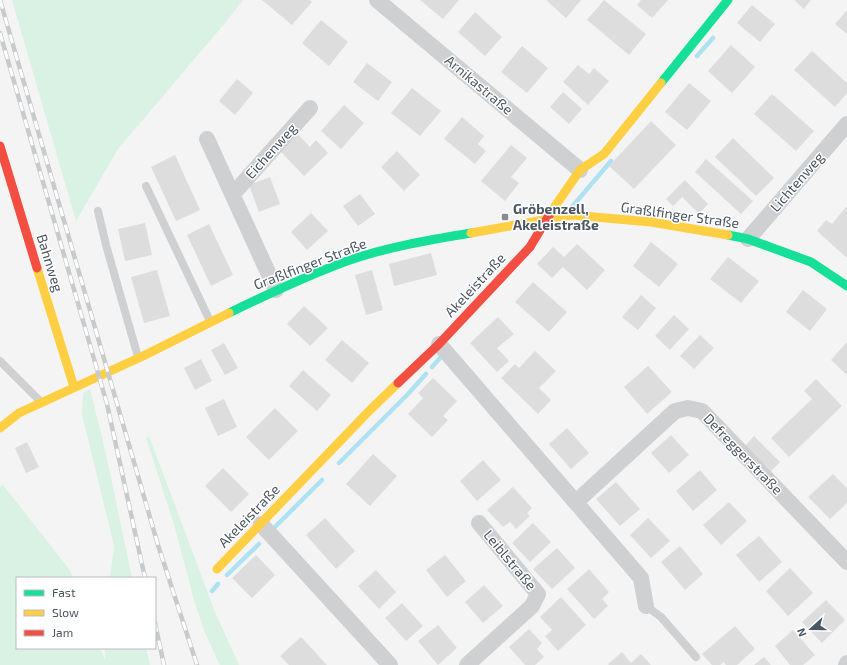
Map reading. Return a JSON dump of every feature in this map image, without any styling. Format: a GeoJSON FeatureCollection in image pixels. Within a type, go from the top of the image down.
{"type":"FeatureCollection","features":[{"type":"Feature","properties":{"kind":"street","name":"Arnikastraße"},"geometry":{"type":"LineString","coordinates":[[378,0],[580,170]]}},
{"type":"Feature","properties":{"kind":"street","name":"Akeleistraße"},"geometry":{"type":"LineString","coordinates":[[217,569],[370,410],[439,344],[530,247],[546,220],[580,170],[604,154],[728,0]]}},
{"type":"Feature","properties":{"kind":"street","name":"Eichenweg"},"geometry":{"type":"LineString","coordinates":[[233,194],[310,108]]}},
{"type":"Feature","properties":{"kind":"street","name":"Lichtenweg"},"geometry":{"type":"LineString","coordinates":[[748,239],[847,124]]}},
{"type":"Feature","properties":{"kind":"street","name":"Eichenweg"},"geometry":{"type":"LineString","coordinates":[[207,139],[276,290]]}},
{"type":"Feature","properties":{"kind":"street","name":"Bahnweg"},"geometry":{"type":"LineString","coordinates":[[0,146],[74,387]]}},
{"type":"Feature","properties":{"kind":"street","name":"Graßlfinger Straße"},"geometry":{"type":"LineString","coordinates":[[0,428],[19,413],[138,358],[276,290],[347,261],[410,243],[546,220],[572,216],[651,222],[748,239],[812,262],[847,286]]}},
{"type":"Feature","properties":{"kind":"street"},"geometry":{"type":"LineString","coordinates":[[439,344],[641,578],[646,606]]}},
{"type":"Feature","properties":{"kind":"street","name":"Defreggerstraße"},"geometry":{"type":"LineString","coordinates":[[576,502],[675,411],[688,408],[702,411],[847,562]]}},
{"type":"Feature","properties":{"kind":"street","name":"Leiblstraße"},"geometry":{"type":"LineString","coordinates":[[467,665],[532,606],[538,594],[479,523]]}},
{"type":"Feature","properties":{"kind":"street"},"geometry":{"type":"LineString","coordinates":[[261,524],[390,665]]}},
{"type":"Feature","properties":{"kind":"lane"},"geometry":{"type":"LineString","coordinates":[[146,186],[211,322]]}},
{"type":"Feature","properties":{"kind":"lane"},"geometry":{"type":"LineString","coordinates":[[98,211],[106,245],[138,358]]}},
{"type":"Feature","properties":{"kind":"lane"},"geometry":{"type":"LineString","coordinates":[[726,235],[731,226]]}},
{"type":"Feature","properties":{"kind":"lane"},"geometry":{"type":"LineString","coordinates":[[0,361],[42,402]]}},
{"type":"Feature","properties":{"kind":"lane"},"geometry":{"type":"LineString","coordinates":[[646,606],[661,617],[696,657]]}},
{"type":"Feature","properties":{"kind":"green space"},"geometry":{"type":"Polygon","coordinates":[[[12,0],[243,0],[118,149],[76,221],[12,0]]]}},
{"type":"Feature","properties":{"kind":"green space"},"geometry":{"type":"Polygon","coordinates":[[[90,389],[106,454],[132,577],[110,577],[114,546],[82,414],[83,393],[90,389]]]}},
{"type":"Feature","properties":{"kind":"green space"},"geometry":{"type":"Polygon","coordinates":[[[149,436],[215,612],[239,665],[220,665],[205,633],[194,600],[173,521],[146,438],[149,436]]]}},
{"type":"Feature","properties":{"kind":"green space"},"geometry":{"type":"Polygon","coordinates":[[[3,485],[69,569],[73,577],[16,577],[16,649],[100,649],[105,659],[105,649],[146,649],[150,665],[0,665],[0,486],[3,485]]]}},
{"type":"Feature","properties":{"kind":"building"},"geometry":{"type":"Polygon","coordinates":[[[262,0],[310,0],[312,2],[292,25],[262,0]]]}},
{"type":"Feature","properties":{"kind":"building"},"geometry":{"type":"Polygon","coordinates":[[[420,0],[459,0],[443,19],[420,0]]]}},
{"type":"Feature","properties":{"kind":"building"},"geometry":{"type":"Polygon","coordinates":[[[546,0],[581,0],[566,18],[546,0]]]}},
{"type":"Feature","properties":{"kind":"building"},"geometry":{"type":"Polygon","coordinates":[[[604,0],[646,34],[629,55],[587,20],[604,0]]]}},
{"type":"Feature","properties":{"kind":"building"},"geometry":{"type":"Polygon","coordinates":[[[641,0],[668,0],[652,18],[637,5],[641,0]]]}},
{"type":"Feature","properties":{"kind":"building"},"geometry":{"type":"Polygon","coordinates":[[[794,0],[811,0],[804,9],[794,0]]]}},
{"type":"Feature","properties":{"kind":"building"},"geometry":{"type":"Polygon","coordinates":[[[752,5],[775,24],[760,42],[737,23],[752,5]]]}},
{"type":"Feature","properties":{"kind":"building"},"geometry":{"type":"Polygon","coordinates":[[[847,10],[847,34],[835,24],[847,10]]]}},
{"type":"Feature","properties":{"kind":"building"},"geometry":{"type":"Polygon","coordinates":[[[475,12],[502,37],[485,56],[458,32],[475,12]]]}},
{"type":"Feature","properties":{"kind":"building"},"geometry":{"type":"Polygon","coordinates":[[[321,20],[348,42],[329,66],[302,43],[321,20]]]}},
{"type":"Feature","properties":{"kind":"building"},"geometry":{"type":"Polygon","coordinates":[[[731,45],[755,67],[732,93],[708,71],[731,45]]]}},
{"type":"Feature","properties":{"kind":"building"},"geometry":{"type":"Polygon","coordinates":[[[522,46],[548,68],[527,93],[501,72],[522,46]]]}},
{"type":"Feature","properties":{"kind":"building"},"geometry":{"type":"Polygon","coordinates":[[[812,51],[847,83],[847,93],[835,107],[794,70],[812,51]]]}},
{"type":"Feature","properties":{"kind":"building"},"geometry":{"type":"Polygon","coordinates":[[[367,63],[392,82],[378,101],[353,82],[367,63]]]}},
{"type":"Feature","properties":{"kind":"building"},"geometry":{"type":"Polygon","coordinates":[[[578,65],[589,74],[594,68],[609,81],[588,105],[563,82],[578,65]]]}},
{"type":"Feature","properties":{"kind":"building"},"geometry":{"type":"Polygon","coordinates":[[[237,79],[253,93],[235,115],[219,101],[237,79]]]}},
{"type":"Feature","properties":{"kind":"building"},"geometry":{"type":"Polygon","coordinates":[[[689,83],[711,101],[687,130],[665,112],[689,83]]]}},
{"type":"Feature","properties":{"kind":"building"},"geometry":{"type":"Polygon","coordinates":[[[412,88],[441,111],[420,136],[391,113],[412,88]]]}},
{"type":"Feature","properties":{"kind":"building"},"geometry":{"type":"Polygon","coordinates":[[[563,92],[582,109],[569,124],[550,107],[563,92]]]}},
{"type":"Feature","properties":{"kind":"building"},"geometry":{"type":"Polygon","coordinates":[[[772,94],[814,131],[796,151],[754,114],[772,94]]]}},
{"type":"Feature","properties":{"kind":"building"},"geometry":{"type":"Polygon","coordinates":[[[344,105],[364,123],[341,149],[321,131],[344,105]]]}},
{"type":"Feature","properties":{"kind":"building"},"geometry":{"type":"Polygon","coordinates":[[[462,117],[484,136],[478,144],[486,151],[475,164],[444,139],[462,117]]]}},
{"type":"Feature","properties":{"kind":"building"},"geometry":{"type":"Polygon","coordinates":[[[651,121],[676,145],[634,189],[609,166],[651,121]]]}},
{"type":"Feature","properties":{"kind":"building"},"geometry":{"type":"Polygon","coordinates":[[[297,133],[310,147],[316,140],[328,153],[304,176],[279,150],[297,133]]]}},
{"type":"Feature","properties":{"kind":"building"},"geometry":{"type":"Polygon","coordinates":[[[733,138],[774,178],[756,196],[715,157],[733,138]]]}},
{"type":"Feature","properties":{"kind":"building"},"geometry":{"type":"Polygon","coordinates":[[[511,145],[527,158],[511,177],[519,183],[505,201],[481,181],[511,145]]]}},
{"type":"Feature","properties":{"kind":"building"},"geometry":{"type":"Polygon","coordinates":[[[397,151],[420,175],[404,191],[381,167],[397,151]]]}},
{"type":"Feature","properties":{"kind":"building"},"geometry":{"type":"Polygon","coordinates":[[[175,155],[200,210],[176,221],[151,167],[175,155]]]}},
{"type":"Feature","properties":{"kind":"building"},"geometry":{"type":"Polygon","coordinates":[[[706,159],[753,201],[741,214],[695,172],[706,159]]]}},
{"type":"Feature","properties":{"kind":"building"},"geometry":{"type":"Polygon","coordinates":[[[270,177],[280,204],[259,212],[249,185],[270,177]]]}},
{"type":"Feature","properties":{"kind":"building"},"geometry":{"type":"Polygon","coordinates":[[[685,180],[708,204],[699,214],[682,197],[673,206],[666,199],[685,180]]]}},
{"type":"Feature","properties":{"kind":"building"},"geometry":{"type":"Polygon","coordinates":[[[360,194],[375,214],[358,226],[343,206],[360,194]]]}},
{"type":"Feature","properties":{"kind":"building"},"geometry":{"type":"Polygon","coordinates":[[[846,207],[847,258],[817,231],[826,220],[832,224],[846,207]]]}},
{"type":"Feature","properties":{"kind":"building"},"geometry":{"type":"Polygon","coordinates":[[[311,213],[328,231],[307,250],[291,232],[311,213]]]}},
{"type":"Feature","properties":{"kind":"building"},"geometry":{"type":"Polygon","coordinates":[[[145,223],[152,255],[125,261],[118,229],[145,223]]]}},
{"type":"Feature","properties":{"kind":"building"},"geometry":{"type":"Polygon","coordinates":[[[209,224],[233,275],[211,286],[187,235],[209,224]]]}},
{"type":"Feature","properties":{"kind":"building"},"geometry":{"type":"Polygon","coordinates":[[[651,242],[678,264],[659,287],[633,266],[651,242]]]}},
{"type":"Feature","properties":{"kind":"building"},"geometry":{"type":"Polygon","coordinates":[[[577,244],[605,270],[587,290],[563,267],[552,278],[537,264],[553,247],[564,257],[577,244]]]}},
{"type":"Feature","properties":{"kind":"building"},"geometry":{"type":"Polygon","coordinates":[[[431,253],[437,275],[394,286],[389,264],[431,253]]]}},
{"type":"Feature","properties":{"kind":"building"},"geometry":{"type":"Polygon","coordinates":[[[728,257],[759,281],[741,303],[710,279],[728,257]]]}},
{"type":"Feature","properties":{"kind":"building"},"geometry":{"type":"Polygon","coordinates":[[[157,270],[170,316],[144,323],[131,277],[157,270]]]}},
{"type":"Feature","properties":{"kind":"building"},"geometry":{"type":"Polygon","coordinates":[[[372,270],[383,310],[366,315],[355,275],[372,270]]]}},
{"type":"Feature","properties":{"kind":"building"},"geometry":{"type":"Polygon","coordinates":[[[533,282],[567,312],[549,332],[515,302],[533,282]]]}},
{"type":"Feature","properties":{"kind":"building"},"geometry":{"type":"Polygon","coordinates":[[[803,290],[827,309],[810,331],[786,312],[803,290]]]}},
{"type":"Feature","properties":{"kind":"building"},"geometry":{"type":"Polygon","coordinates":[[[641,295],[656,308],[638,330],[622,317],[641,295]]]}},
{"type":"Feature","properties":{"kind":"building"},"geometry":{"type":"Polygon","coordinates":[[[304,306],[328,328],[310,346],[287,324],[304,306]]]}},
{"type":"Feature","properties":{"kind":"building"},"geometry":{"type":"Polygon","coordinates":[[[674,315],[689,329],[670,350],[655,336],[674,315]]]}},
{"type":"Feature","properties":{"kind":"building"},"geometry":{"type":"Polygon","coordinates":[[[498,317],[514,334],[497,348],[509,361],[497,372],[470,343],[498,317]]]}},
{"type":"Feature","properties":{"kind":"building"},"geometry":{"type":"Polygon","coordinates":[[[700,335],[714,348],[694,369],[680,356],[700,335]]]}},
{"type":"Feature","properties":{"kind":"building"},"geometry":{"type":"Polygon","coordinates":[[[342,340],[369,363],[352,383],[325,360],[342,340]]]}},
{"type":"Feature","properties":{"kind":"building"},"geometry":{"type":"Polygon","coordinates":[[[847,342],[847,375],[831,360],[847,342]]]}},
{"type":"Feature","properties":{"kind":"building"},"geometry":{"type":"Polygon","coordinates":[[[224,343],[238,368],[225,375],[211,350],[224,343]]]}},
{"type":"Feature","properties":{"kind":"building"},"geometry":{"type":"Polygon","coordinates":[[[535,351],[556,371],[539,388],[551,400],[538,414],[501,378],[515,364],[519,368],[535,351]]]}},
{"type":"Feature","properties":{"kind":"building"},"geometry":{"type":"Polygon","coordinates":[[[201,359],[212,381],[195,390],[184,368],[201,359]]]}},
{"type":"Feature","properties":{"kind":"building"},"geometry":{"type":"Polygon","coordinates":[[[648,366],[672,392],[647,414],[624,387],[648,366]]]}},
{"type":"Feature","properties":{"kind":"building"},"geometry":{"type":"Polygon","coordinates":[[[303,370],[331,395],[317,411],[289,386],[303,370]]]}},
{"type":"Feature","properties":{"kind":"building"},"geometry":{"type":"Polygon","coordinates":[[[433,378],[457,401],[443,416],[448,420],[432,437],[408,414],[423,398],[418,393],[433,378]]]}},
{"type":"Feature","properties":{"kind":"building"},"geometry":{"type":"Polygon","coordinates":[[[816,379],[842,406],[789,457],[771,438],[812,399],[804,391],[816,379]]]}},
{"type":"Feature","properties":{"kind":"building"},"geometry":{"type":"Polygon","coordinates":[[[224,399],[237,427],[218,436],[205,408],[224,399]]]}},
{"type":"Feature","properties":{"kind":"building"},"geometry":{"type":"Polygon","coordinates":[[[275,408],[298,431],[269,460],[246,437],[275,408]]]}},
{"type":"Feature","properties":{"kind":"building"},"geometry":{"type":"Polygon","coordinates":[[[567,428],[589,453],[571,469],[549,444],[567,428]]]}},
{"type":"Feature","properties":{"kind":"building"},"geometry":{"type":"Polygon","coordinates":[[[671,435],[689,455],[669,473],[651,453],[671,435]]]}},
{"type":"Feature","properties":{"kind":"building"},"geometry":{"type":"Polygon","coordinates":[[[754,436],[780,462],[771,471],[745,446],[754,436]]]}},
{"type":"Feature","properties":{"kind":"building"},"geometry":{"type":"Polygon","coordinates":[[[27,442],[39,467],[26,473],[15,448],[27,442]]]}},
{"type":"Feature","properties":{"kind":"building"},"geometry":{"type":"Polygon","coordinates":[[[373,454],[397,476],[370,506],[346,484],[373,454]]]}},
{"type":"Feature","properties":{"kind":"building"},"geometry":{"type":"Polygon","coordinates":[[[483,460],[501,480],[477,501],[460,481],[483,460]]]}},
{"type":"Feature","properties":{"kind":"building"},"geometry":{"type":"Polygon","coordinates":[[[223,468],[249,494],[231,512],[205,486],[223,468]]]}},
{"type":"Feature","properties":{"kind":"building"},"geometry":{"type":"Polygon","coordinates":[[[700,470],[717,490],[693,511],[676,491],[700,470]]]}},
{"type":"Feature","properties":{"kind":"building"},"geometry":{"type":"Polygon","coordinates":[[[833,474],[847,488],[847,503],[830,519],[808,497],[833,474]]]}},
{"type":"Feature","properties":{"kind":"building"},"geometry":{"type":"Polygon","coordinates":[[[616,482],[640,509],[620,526],[596,499],[616,482]]]}},
{"type":"Feature","properties":{"kind":"building"},"geometry":{"type":"Polygon","coordinates":[[[513,487],[532,508],[527,513],[530,516],[516,529],[510,522],[503,527],[487,510],[513,487]]]}},
{"type":"Feature","properties":{"kind":"building"},"geometry":{"type":"Polygon","coordinates":[[[729,502],[747,521],[721,545],[703,525],[729,502]]]}},
{"type":"Feature","properties":{"kind":"building"},"geometry":{"type":"Polygon","coordinates":[[[325,518],[355,551],[336,569],[306,535],[325,518]]]}},
{"type":"Feature","properties":{"kind":"building"},"geometry":{"type":"Polygon","coordinates":[[[648,518],[670,541],[651,558],[630,535],[648,518]]]}},
{"type":"Feature","properties":{"kind":"building"},"geometry":{"type":"Polygon","coordinates":[[[533,523],[551,542],[530,562],[512,543],[533,523]]]}},
{"type":"Feature","properties":{"kind":"building"},"geometry":{"type":"Polygon","coordinates":[[[759,536],[782,562],[759,582],[736,555],[759,536]]]}},
{"type":"Feature","properties":{"kind":"building"},"geometry":{"type":"Polygon","coordinates":[[[680,546],[703,574],[685,590],[661,562],[680,546]]]}},
{"type":"Feature","properties":{"kind":"building"},"geometry":{"type":"Polygon","coordinates":[[[557,548],[575,568],[552,589],[533,569],[557,548]]]}},
{"type":"Feature","properties":{"kind":"building"},"geometry":{"type":"Polygon","coordinates":[[[256,555],[275,575],[252,598],[232,578],[256,555]]]}},
{"type":"Feature","properties":{"kind":"building"},"geometry":{"type":"Polygon","coordinates":[[[445,555],[466,581],[447,597],[426,570],[445,555]]]}},
{"type":"Feature","properties":{"kind":"building"},"geometry":{"type":"Polygon","coordinates":[[[790,568],[813,593],[788,616],[766,591],[790,568]]]}},
{"type":"Feature","properties":{"kind":"building"},"geometry":{"type":"Polygon","coordinates":[[[589,569],[609,592],[602,599],[608,606],[594,619],[567,589],[589,569]]]}},
{"type":"Feature","properties":{"kind":"building"},"geometry":{"type":"Polygon","coordinates":[[[376,570],[396,592],[379,609],[358,586],[376,570]]]}},
{"type":"Feature","properties":{"kind":"building"},"geometry":{"type":"Polygon","coordinates":[[[484,585],[503,606],[483,623],[465,602],[484,585]]]}},
{"type":"Feature","properties":{"kind":"building"},"geometry":{"type":"Polygon","coordinates":[[[561,597],[586,625],[558,651],[545,636],[552,630],[540,617],[561,597]]]}},
{"type":"Feature","properties":{"kind":"building"},"geometry":{"type":"Polygon","coordinates":[[[826,600],[845,620],[822,643],[802,622],[826,600]]]}},
{"type":"Feature","properties":{"kind":"building"},"geometry":{"type":"Polygon","coordinates":[[[402,603],[423,626],[406,641],[385,618],[402,603]]]}},
{"type":"Feature","properties":{"kind":"building"},"geometry":{"type":"Polygon","coordinates":[[[438,625],[457,648],[438,665],[418,641],[438,625]]]}},
{"type":"Feature","properties":{"kind":"building"},"geometry":{"type":"Polygon","coordinates":[[[735,626],[755,649],[737,665],[726,665],[724,662],[720,665],[712,665],[702,654],[735,626]]]}},
{"type":"Feature","properties":{"kind":"building"},"geometry":{"type":"Polygon","coordinates":[[[529,629],[542,643],[537,649],[544,657],[535,665],[525,665],[509,647],[529,629]]]}},
{"type":"Feature","properties":{"kind":"building"},"geometry":{"type":"Polygon","coordinates":[[[793,630],[815,655],[803,665],[790,665],[775,646],[793,630]]]}},
{"type":"Feature","properties":{"kind":"building"},"geometry":{"type":"Polygon","coordinates":[[[301,637],[327,665],[289,665],[280,656],[301,637]]]}},
{"type":"Feature","properties":{"kind":"building"},"geometry":{"type":"Polygon","coordinates":[[[622,652],[631,663],[641,654],[651,665],[608,664],[622,652]]]}},
{"type":"Feature","properties":{"kind":"building"},"geometry":{"type":"Polygon","coordinates":[[[764,657],[771,665],[754,665],[764,657]]]}},
{"type":"Feature","properties":{"kind":"waterway"},"geometry":{"type":"LineString","coordinates":[[697,56],[713,38]]}},
{"type":"Feature","properties":{"kind":"waterway"},"geometry":{"type":"LineString","coordinates":[[571,208],[611,161]]}},
{"type":"Feature","properties":{"kind":"waterway"},"geometry":{"type":"LineString","coordinates":[[432,367],[440,358]]}},
{"type":"Feature","properties":{"kind":"waterway"},"geometry":{"type":"LineString","coordinates":[[339,463],[426,374]]}},
{"type":"Feature","properties":{"kind":"waterway"},"geometry":{"type":"LineString","coordinates":[[276,526],[322,480]]}},
{"type":"Feature","properties":{"kind":"waterway"},"geometry":{"type":"LineString","coordinates":[[227,575],[259,544]]}},
{"type":"Feature","properties":{"kind":"waterway"},"geometry":{"type":"LineString","coordinates":[[212,591],[218,584]]}},
{"type":"Feature","properties":{"kind":"railway"},"geometry":{"type":"LineString","coordinates":[[0,0],[158,545],[197,665]]}},
{"type":"Feature","properties":{"kind":"railway"},"geometry":{"type":"LineString","coordinates":[[0,33],[107,404],[145,577]]}},
{"type":"Feature","properties":{"kind":"railway"},"geometry":{"type":"LineString","coordinates":[[156,628],[164,665]]}},
{"type":"Feature","properties":{"kind":"traffic: fast"},"geometry":{"type":"LineString","coordinates":[[661,83],[728,0]]}},
{"type":"Feature","properties":{"kind":"traffic: fast"},"geometry":{"type":"LineString","coordinates":[[229,313],[317,273],[362,256],[424,241],[471,233]]}},
{"type":"Feature","properties":{"kind":"traffic: fast"},"geometry":{"type":"LineString","coordinates":[[728,235],[748,239],[811,262],[847,286]]}},
{"type":"Feature","properties":{"kind":"traffic: slow"},"geometry":{"type":"LineString","coordinates":[[551,212],[580,170],[604,154],[661,83]]}},
{"type":"Feature","properties":{"kind":"traffic: slow"},"geometry":{"type":"LineString","coordinates":[[471,233],[572,215],[651,222],[728,235]]}},
{"type":"Feature","properties":{"kind":"traffic: slow"},"geometry":{"type":"LineString","coordinates":[[37,268],[74,387]]}},
{"type":"Feature","properties":{"kind":"traffic: slow"},"geometry":{"type":"LineString","coordinates":[[0,428],[19,413],[143,356],[229,313]]}},
{"type":"Feature","properties":{"kind":"traffic: slow"},"geometry":{"type":"LineString","coordinates":[[217,569],[370,410],[398,383]]}},
{"type":"Feature","properties":{"kind":"traffic: jam"},"geometry":{"type":"LineString","coordinates":[[0,146],[37,268]]}},
{"type":"Feature","properties":{"kind":"traffic: jam"},"geometry":{"type":"LineString","coordinates":[[398,383],[439,344],[530,247],[551,212]]}},
{"type":"Feature","properties":{"kind":"place","name":"Gröbenzell, Akeleistraße"},"geometry":{"type":"Point","coordinates":[505,217]}}]}
